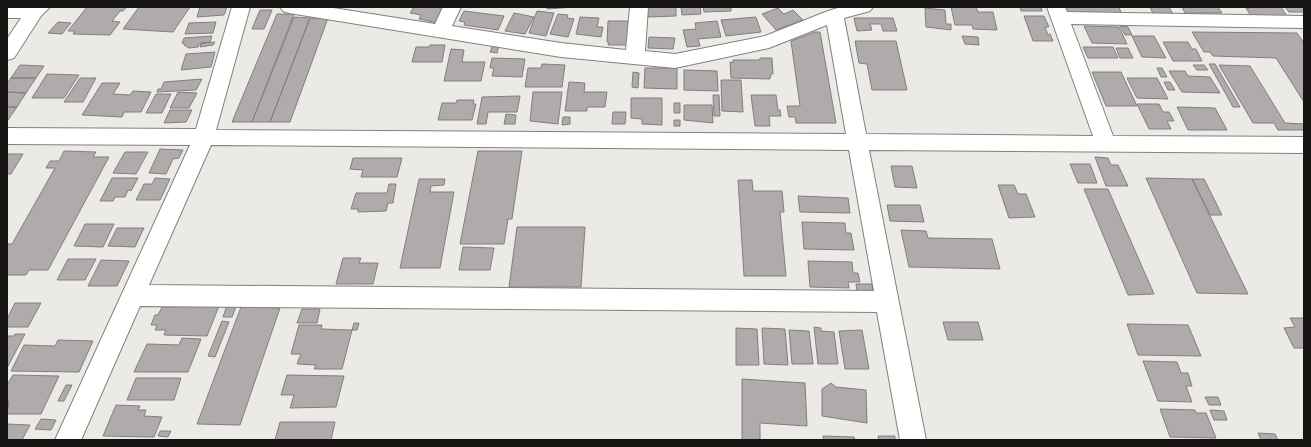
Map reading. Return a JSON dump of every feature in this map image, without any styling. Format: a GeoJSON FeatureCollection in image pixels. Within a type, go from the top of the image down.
{"type":"FeatureCollection","features":[{"type":"Feature","properties":{"kind":"street"},"geometry":{"type":"LineString","coordinates":[[68,440],[204,137],[241,7]]}},
{"type":"Feature","properties":{"kind":"street"},"geometry":{"type":"LineString","coordinates":[[289,7],[561,50],[675,61],[769,42],[809,16],[834,15],[864,7]]}},
{"type":"Feature","properties":{"kind":"street"},"geometry":{"type":"LineString","coordinates":[[441,31],[452,7]]}},
{"type":"Feature","properties":{"kind":"street"},"geometry":{"type":"LineString","coordinates":[[635,57],[639,7]]}},
{"type":"Feature","properties":{"kind":"street"},"geometry":{"type":"LineString","coordinates":[[7,12],[38,10]]}},
{"type":"Feature","properties":{"kind":"street"},"geometry":{"type":"LineString","coordinates":[[7,53],[38,10]]}},
{"type":"Feature","properties":{"kind":"street"},"geometry":{"type":"LineString","coordinates":[[1106,144],[1058,13],[1231,14],[1304,22]]}},
{"type":"Feature","properties":{"kind":"street"},"geometry":{"type":"LineString","coordinates":[[834,15],[913,440]]}},
{"type":"Feature","properties":{"kind":"street"},"geometry":{"type":"LineString","coordinates":[[7,136],[1304,145]]}},
{"type":"Feature","properties":{"kind":"street"},"geometry":{"type":"LineString","coordinates":[[133,296],[887,302]]}},
{"type":"Feature","properties":{"kind":"building"},"geometry":{"type":"Polygon","coordinates":[[[87,7],[127,7],[123,11],[120,11],[112,21],[120,22],[110,35],[73,34],[75,31],[68,31],[87,7]]]}},
{"type":"Feature","properties":{"kind":"building"},"geometry":{"type":"Polygon","coordinates":[[[139,7],[190,7],[173,32],[123,29],[139,7]]]}},
{"type":"Feature","properties":{"kind":"building"},"geometry":{"type":"Polygon","coordinates":[[[200,7],[227,7],[224,15],[197,17],[200,7]]]}},
{"type":"Feature","properties":{"kind":"building"},"geometry":{"type":"Polygon","coordinates":[[[414,7],[440,7],[448,9],[438,23],[419,19],[421,15],[410,13],[414,7]]]}},
{"type":"Feature","properties":{"kind":"building"},"geometry":{"type":"Polygon","coordinates":[[[547,7],[575,7],[547,9],[547,7]]]}},
{"type":"Feature","properties":{"kind":"building"},"geometry":{"type":"Polygon","coordinates":[[[646,7],[676,7],[676,16],[648,17],[646,7]]]}},
{"type":"Feature","properties":{"kind":"building"},"geometry":{"type":"Polygon","coordinates":[[[681,7],[700,7],[701,14],[682,15],[681,7]]]}},
{"type":"Feature","properties":{"kind":"building"},"geometry":{"type":"Polygon","coordinates":[[[703,7],[731,7],[731,11],[704,12],[703,7]]]}},
{"type":"Feature","properties":{"kind":"building"},"geometry":{"type":"Polygon","coordinates":[[[951,7],[976,7],[978,12],[993,12],[997,30],[973,29],[972,25],[955,25],[951,7]]]}},
{"type":"Feature","properties":{"kind":"building"},"geometry":{"type":"Polygon","coordinates":[[[1020,7],[1041,7],[1042,11],[1021,11],[1020,7]]]}},
{"type":"Feature","properties":{"kind":"building"},"geometry":{"type":"Polygon","coordinates":[[[1065,7],[1119,7],[1122,15],[1069,14],[1065,7]]]}},
{"type":"Feature","properties":{"kind":"building"},"geometry":{"type":"Polygon","coordinates":[[[1150,7],[1169,7],[1174,16],[1154,16],[1150,7]]]}},
{"type":"Feature","properties":{"kind":"building"},"geometry":{"type":"Polygon","coordinates":[[[1182,7],[1218,7],[1222,13],[1185,13],[1182,7]]]}},
{"type":"Feature","properties":{"kind":"building"},"geometry":{"type":"Polygon","coordinates":[[[1249,7],[1281,7],[1287,16],[1251,16],[1246,8],[1250,8],[1249,7]]]}},
{"type":"Feature","properties":{"kind":"building"},"geometry":{"type":"Polygon","coordinates":[[[1285,7],[1304,7],[1304,12],[1289,12],[1285,7]]]}},
{"type":"Feature","properties":{"kind":"building"},"geometry":{"type":"Polygon","coordinates":[[[778,8],[784,14],[793,10],[803,20],[776,30],[762,14],[778,8]]]}},
{"type":"Feature","properties":{"kind":"building"},"geometry":{"type":"Polygon","coordinates":[[[925,8],[945,10],[946,24],[951,24],[951,30],[926,27],[925,8]]]}},
{"type":"Feature","properties":{"kind":"building"},"geometry":{"type":"Polygon","coordinates":[[[260,10],[272,10],[264,29],[252,29],[260,10]]]}},
{"type":"Feature","properties":{"kind":"building"},"geometry":{"type":"Polygon","coordinates":[[[464,11],[504,16],[498,30],[464,25],[465,22],[459,21],[464,11]]]}},
{"type":"Feature","properties":{"kind":"building"},"geometry":{"type":"Polygon","coordinates":[[[537,11],[554,13],[546,36],[529,33],[537,11]]]}},
{"type":"Feature","properties":{"kind":"building"},"geometry":{"type":"Polygon","coordinates":[[[514,13],[534,17],[525,34],[505,31],[514,13]]]}},
{"type":"Feature","properties":{"kind":"building"},"geometry":{"type":"Polygon","coordinates":[[[277,14],[294,14],[252,122],[232,122],[277,14]]]}},
{"type":"Feature","properties":{"kind":"building"},"geometry":{"type":"Polygon","coordinates":[[[558,14],[568,15],[567,18],[574,19],[568,37],[550,34],[558,14]]]}},
{"type":"Feature","properties":{"kind":"building"},"geometry":{"type":"Polygon","coordinates":[[[1024,16],[1044,16],[1049,27],[1045,27],[1048,35],[1050,34],[1053,41],[1033,41],[1024,16]]]}},
{"type":"Feature","properties":{"kind":"building"},"geometry":{"type":"Polygon","coordinates":[[[294,17],[310,18],[270,122],[252,122],[294,17]]]}},
{"type":"Feature","properties":{"kind":"building"},"geometry":{"type":"Polygon","coordinates":[[[580,17],[599,18],[597,27],[603,27],[601,37],[576,34],[580,17]]]}},
{"type":"Feature","properties":{"kind":"building"},"geometry":{"type":"Polygon","coordinates":[[[756,17],[761,32],[726,36],[721,20],[756,17]]]}},
{"type":"Feature","properties":{"kind":"building"},"geometry":{"type":"Polygon","coordinates":[[[310,18],[328,18],[290,122],[270,122],[310,18]]]}},
{"type":"Feature","properties":{"kind":"building"},"geometry":{"type":"Polygon","coordinates":[[[854,18],[893,18],[897,31],[883,31],[881,24],[870,24],[872,30],[857,31],[854,18]]]}},
{"type":"Feature","properties":{"kind":"building"},"geometry":{"type":"Polygon","coordinates":[[[608,21],[631,21],[629,45],[608,45],[608,21]]]}},
{"type":"Feature","properties":{"kind":"building"},"geometry":{"type":"Polygon","coordinates":[[[717,21],[721,37],[698,39],[700,46],[687,47],[683,30],[696,29],[695,23],[717,21]]]}},
{"type":"Feature","properties":{"kind":"building"},"geometry":{"type":"Polygon","coordinates":[[[58,22],[71,23],[62,34],[48,33],[58,22]]]}},
{"type":"Feature","properties":{"kind":"building"},"geometry":{"type":"Polygon","coordinates":[[[216,22],[213,33],[185,34],[189,23],[216,22]]]}},
{"type":"Feature","properties":{"kind":"building"},"geometry":{"type":"Polygon","coordinates":[[[1084,26],[1119,27],[1127,44],[1092,43],[1084,26]]]}},
{"type":"Feature","properties":{"kind":"building"},"geometry":{"type":"Polygon","coordinates":[[[1120,26],[1128,27],[1132,35],[1125,35],[1120,26]]]}},
{"type":"Feature","properties":{"kind":"building"},"geometry":{"type":"Polygon","coordinates":[[[815,32],[820,32],[836,123],[796,123],[795,117],[789,117],[787,106],[800,106],[791,41],[815,32]]]}},
{"type":"Feature","properties":{"kind":"building"},"geometry":{"type":"Polygon","coordinates":[[[1192,32],[1297,33],[1304,43],[1304,102],[1276,58],[1213,56],[1210,52],[1204,52],[1192,32]]]}},
{"type":"Feature","properties":{"kind":"building"},"geometry":{"type":"Polygon","coordinates":[[[212,36],[210,42],[199,44],[198,47],[189,48],[182,43],[184,38],[212,36]]]}},
{"type":"Feature","properties":{"kind":"building"},"geometry":{"type":"Polygon","coordinates":[[[962,36],[978,37],[979,45],[965,44],[962,36]]]}},
{"type":"Feature","properties":{"kind":"building"},"geometry":{"type":"Polygon","coordinates":[[[1132,36],[1154,36],[1166,58],[1142,57],[1132,36]]]}},
{"type":"Feature","properties":{"kind":"building"},"geometry":{"type":"Polygon","coordinates":[[[649,37],[675,38],[673,49],[648,48],[649,37]]]}},
{"type":"Feature","properties":{"kind":"building"},"geometry":{"type":"Polygon","coordinates":[[[855,41],[896,41],[907,90],[872,90],[867,64],[859,63],[855,41]]]}},
{"type":"Feature","properties":{"kind":"building"},"geometry":{"type":"Polygon","coordinates":[[[215,42],[213,45],[200,47],[201,43],[215,42]]]}},
{"type":"Feature","properties":{"kind":"building"},"geometry":{"type":"Polygon","coordinates":[[[1163,42],[1188,42],[1192,49],[1196,49],[1202,61],[1173,61],[1163,42]]]}},
{"type":"Feature","properties":{"kind":"building"},"geometry":{"type":"Polygon","coordinates":[[[430,45],[445,45],[442,62],[412,62],[416,47],[429,47],[430,45]]]}},
{"type":"Feature","properties":{"kind":"building"},"geometry":{"type":"Polygon","coordinates":[[[493,45],[499,45],[497,53],[490,52],[493,45]]]}},
{"type":"Feature","properties":{"kind":"building"},"geometry":{"type":"Polygon","coordinates":[[[1083,47],[1113,47],[1118,58],[1088,58],[1083,47]]]}},
{"type":"Feature","properties":{"kind":"building"},"geometry":{"type":"Polygon","coordinates":[[[1116,48],[1128,48],[1133,58],[1120,58],[1116,48]]]}},
{"type":"Feature","properties":{"kind":"building"},"geometry":{"type":"Polygon","coordinates":[[[451,49],[464,50],[462,62],[485,62],[481,81],[444,81],[451,49]]]}},
{"type":"Feature","properties":{"kind":"building"},"geometry":{"type":"Polygon","coordinates":[[[215,52],[211,67],[181,70],[186,54],[215,52]]]}},
{"type":"Feature","properties":{"kind":"building"},"geometry":{"type":"Polygon","coordinates":[[[492,58],[525,59],[522,77],[492,76],[494,68],[490,68],[492,58]]]}},
{"type":"Feature","properties":{"kind":"building"},"geometry":{"type":"Polygon","coordinates":[[[760,58],[772,58],[773,74],[771,74],[770,79],[731,78],[730,62],[733,63],[733,60],[760,60],[760,58]]]}},
{"type":"Feature","properties":{"kind":"building"},"geometry":{"type":"Polygon","coordinates":[[[542,64],[565,65],[562,87],[525,87],[528,68],[541,68],[542,64]]]}},
{"type":"Feature","properties":{"kind":"building"},"geometry":{"type":"Polygon","coordinates":[[[1209,64],[1215,64],[1240,107],[1233,107],[1209,64]]]}},
{"type":"Feature","properties":{"kind":"building"},"geometry":{"type":"Polygon","coordinates":[[[20,65],[44,66],[36,78],[11,78],[20,65]]]}},
{"type":"Feature","properties":{"kind":"building"},"geometry":{"type":"Polygon","coordinates":[[[1193,65],[1204,65],[1208,70],[1197,70],[1193,65]]]}},
{"type":"Feature","properties":{"kind":"building"},"geometry":{"type":"Polygon","coordinates":[[[1219,65],[1250,66],[1285,123],[1304,124],[1304,130],[1278,130],[1274,123],[1253,123],[1219,65]]]}},
{"type":"Feature","properties":{"kind":"building"},"geometry":{"type":"Polygon","coordinates":[[[645,68],[677,68],[677,89],[644,88],[645,68]]]}},
{"type":"Feature","properties":{"kind":"building"},"geometry":{"type":"Polygon","coordinates":[[[1157,68],[1162,68],[1167,77],[1161,77],[1157,68]]]}},
{"type":"Feature","properties":{"kind":"building"},"geometry":{"type":"Polygon","coordinates":[[[684,70],[717,71],[718,91],[684,90],[684,70]]]}},
{"type":"Feature","properties":{"kind":"building"},"geometry":{"type":"Polygon","coordinates":[[[1169,71],[1185,71],[1188,76],[1210,77],[1220,93],[1182,92],[1169,71]]]}},
{"type":"Feature","properties":{"kind":"building"},"geometry":{"type":"Polygon","coordinates":[[[633,72],[639,73],[638,88],[632,87],[633,72]]]}},
{"type":"Feature","properties":{"kind":"building"},"geometry":{"type":"Polygon","coordinates":[[[1092,72],[1121,72],[1137,106],[1106,106],[1092,72]]]}},
{"type":"Feature","properties":{"kind":"building"},"geometry":{"type":"Polygon","coordinates":[[[47,74],[79,75],[64,98],[32,98],[47,74]]]}},
{"type":"Feature","properties":{"kind":"building"},"geometry":{"type":"Polygon","coordinates":[[[11,78],[36,78],[26,93],[7,92],[7,83],[11,78]]]}},
{"type":"Feature","properties":{"kind":"building"},"geometry":{"type":"Polygon","coordinates":[[[80,78],[96,78],[83,102],[64,102],[80,78]]]}},
{"type":"Feature","properties":{"kind":"building"},"geometry":{"type":"Polygon","coordinates":[[[1127,78],[1157,78],[1168,99],[1137,98],[1127,78]]]}},
{"type":"Feature","properties":{"kind":"building"},"geometry":{"type":"Polygon","coordinates":[[[202,79],[196,90],[157,92],[158,89],[161,89],[164,82],[202,79]]]}},
{"type":"Feature","properties":{"kind":"building"},"geometry":{"type":"Polygon","coordinates":[[[721,80],[741,80],[743,112],[722,111],[721,80]]]}},
{"type":"Feature","properties":{"kind":"building"},"geometry":{"type":"Polygon","coordinates":[[[569,82],[585,83],[584,92],[607,92],[605,107],[587,107],[587,111],[565,111],[569,82]]]}},
{"type":"Feature","properties":{"kind":"building"},"geometry":{"type":"Polygon","coordinates":[[[1164,82],[1170,82],[1175,90],[1168,90],[1164,82]]]}},
{"type":"Feature","properties":{"kind":"building"},"geometry":{"type":"Polygon","coordinates":[[[102,83],[120,83],[113,94],[130,95],[133,91],[151,92],[141,112],[124,112],[122,117],[82,115],[102,83]]]}},
{"type":"Feature","properties":{"kind":"building"},"geometry":{"type":"Polygon","coordinates":[[[7,92],[26,93],[17,107],[7,107],[7,92]]]}},
{"type":"Feature","properties":{"kind":"building"},"geometry":{"type":"Polygon","coordinates":[[[178,92],[197,93],[189,108],[170,108],[178,92]]]}},
{"type":"Feature","properties":{"kind":"building"},"geometry":{"type":"Polygon","coordinates":[[[533,92],[562,92],[558,124],[530,121],[533,92]]]}},
{"type":"Feature","properties":{"kind":"building"},"geometry":{"type":"Polygon","coordinates":[[[156,94],[171,94],[162,113],[146,113],[156,94]]]}},
{"type":"Feature","properties":{"kind":"building"},"geometry":{"type":"Polygon","coordinates":[[[713,95],[719,95],[720,116],[714,116],[713,95]]]}},
{"type":"Feature","properties":{"kind":"building"},"geometry":{"type":"Polygon","coordinates":[[[751,95],[776,95],[778,110],[780,110],[781,116],[769,116],[770,126],[755,126],[751,95]]]}},
{"type":"Feature","properties":{"kind":"building"},"geometry":{"type":"Polygon","coordinates":[[[520,96],[517,112],[488,112],[486,124],[477,124],[482,97],[520,96]]]}},
{"type":"Feature","properties":{"kind":"building"},"geometry":{"type":"Polygon","coordinates":[[[631,98],[662,98],[662,125],[642,124],[642,119],[631,118],[631,98]]]}},
{"type":"Feature","properties":{"kind":"building"},"geometry":{"type":"Polygon","coordinates":[[[457,100],[474,100],[473,104],[476,104],[472,120],[438,120],[442,103],[456,103],[457,100]]]}},
{"type":"Feature","properties":{"kind":"building"},"geometry":{"type":"Polygon","coordinates":[[[674,103],[680,103],[680,113],[674,113],[674,103]]]}},
{"type":"Feature","properties":{"kind":"building"},"geometry":{"type":"Polygon","coordinates":[[[1137,104],[1159,104],[1163,112],[1169,112],[1174,121],[1167,121],[1171,129],[1149,129],[1137,104]]]}},
{"type":"Feature","properties":{"kind":"building"},"geometry":{"type":"Polygon","coordinates":[[[684,105],[712,105],[713,123],[684,120],[684,105]]]}},
{"type":"Feature","properties":{"kind":"building"},"geometry":{"type":"Polygon","coordinates":[[[7,107],[17,107],[8,120],[7,120],[7,107]]]}},
{"type":"Feature","properties":{"kind":"building"},"geometry":{"type":"Polygon","coordinates":[[[1177,107],[1215,108],[1227,130],[1188,130],[1177,107]]]}},
{"type":"Feature","properties":{"kind":"building"},"geometry":{"type":"Polygon","coordinates":[[[170,110],[192,110],[186,122],[164,123],[170,110]]]}},
{"type":"Feature","properties":{"kind":"building"},"geometry":{"type":"Polygon","coordinates":[[[613,112],[626,112],[625,124],[612,124],[613,112]]]}},
{"type":"Feature","properties":{"kind":"building"},"geometry":{"type":"Polygon","coordinates":[[[506,114],[516,115],[515,124],[504,124],[506,114]]]}},
{"type":"Feature","properties":{"kind":"building"},"geometry":{"type":"Polygon","coordinates":[[[563,117],[570,117],[570,124],[562,125],[563,117]]]}},
{"type":"Feature","properties":{"kind":"building"},"geometry":{"type":"Polygon","coordinates":[[[674,120],[680,120],[680,126],[674,126],[674,120]]]}},
{"type":"Feature","properties":{"kind":"building"},"geometry":{"type":"Polygon","coordinates":[[[160,149],[183,150],[179,158],[173,159],[166,174],[149,173],[160,149]]]}},
{"type":"Feature","properties":{"kind":"building"},"geometry":{"type":"Polygon","coordinates":[[[64,151],[96,152],[93,157],[109,157],[48,270],[29,270],[26,275],[7,275],[7,244],[12,244],[55,168],[46,168],[50,161],[59,161],[64,151]]]}},
{"type":"Feature","properties":{"kind":"building"},"geometry":{"type":"Polygon","coordinates":[[[478,151],[522,151],[512,219],[508,219],[504,244],[460,244],[478,151]]]}},
{"type":"Feature","properties":{"kind":"building"},"geometry":{"type":"Polygon","coordinates":[[[125,152],[148,152],[136,174],[113,173],[125,152]]]}},
{"type":"Feature","properties":{"kind":"building"},"geometry":{"type":"Polygon","coordinates":[[[7,154],[23,154],[11,174],[7,174],[7,154]]]}},
{"type":"Feature","properties":{"kind":"building"},"geometry":{"type":"Polygon","coordinates":[[[1095,157],[1108,158],[1111,165],[1118,165],[1128,186],[1106,186],[1095,157]]]}},
{"type":"Feature","properties":{"kind":"building"},"geometry":{"type":"Polygon","coordinates":[[[353,158],[402,158],[397,177],[361,177],[363,170],[350,169],[353,158]]]}},
{"type":"Feature","properties":{"kind":"building"},"geometry":{"type":"Polygon","coordinates":[[[1070,164],[1090,164],[1097,183],[1078,183],[1070,164]]]}},
{"type":"Feature","properties":{"kind":"building"},"geometry":{"type":"Polygon","coordinates":[[[891,166],[912,166],[917,188],[895,187],[891,166]]]}},
{"type":"Feature","properties":{"kind":"building"},"geometry":{"type":"Polygon","coordinates":[[[112,178],[138,178],[131,191],[128,190],[125,197],[115,197],[113,201],[100,201],[112,178]]]}},
{"type":"Feature","properties":{"kind":"building"},"geometry":{"type":"Polygon","coordinates":[[[155,178],[170,179],[160,200],[136,200],[144,184],[152,184],[155,178]]]}},
{"type":"Feature","properties":{"kind":"building"},"geometry":{"type":"Polygon","coordinates":[[[1146,178],[1192,179],[1248,294],[1197,293],[1146,178]]]}},
{"type":"Feature","properties":{"kind":"building"},"geometry":{"type":"Polygon","coordinates":[[[419,179],[445,179],[444,185],[431,186],[430,192],[454,192],[440,268],[400,268],[419,179]]]}},
{"type":"Feature","properties":{"kind":"building"},"geometry":{"type":"Polygon","coordinates":[[[1192,179],[1204,179],[1222,215],[1210,215],[1192,179]]]}},
{"type":"Feature","properties":{"kind":"building"},"geometry":{"type":"Polygon","coordinates":[[[738,180],[752,180],[753,191],[782,191],[784,212],[780,212],[786,276],[744,276],[738,180]]]}},
{"type":"Feature","properties":{"kind":"building"},"geometry":{"type":"Polygon","coordinates":[[[389,184],[396,184],[393,203],[388,203],[386,211],[358,212],[358,209],[351,209],[356,193],[387,193],[389,184]]]}},
{"type":"Feature","properties":{"kind":"building"},"geometry":{"type":"Polygon","coordinates":[[[998,185],[1014,185],[1018,194],[1026,194],[1035,217],[1009,218],[998,185]]]}},
{"type":"Feature","properties":{"kind":"building"},"geometry":{"type":"Polygon","coordinates":[[[1084,189],[1108,189],[1154,294],[1128,295],[1084,189]]]}},
{"type":"Feature","properties":{"kind":"building"},"geometry":{"type":"Polygon","coordinates":[[[798,196],[848,198],[850,213],[800,212],[798,196]]]}},
{"type":"Feature","properties":{"kind":"building"},"geometry":{"type":"Polygon","coordinates":[[[887,205],[920,205],[924,222],[890,221],[887,205]]]}},
{"type":"Feature","properties":{"kind":"building"},"geometry":{"type":"Polygon","coordinates":[[[802,222],[845,223],[846,233],[851,233],[854,250],[804,249],[802,222]]]}},
{"type":"Feature","properties":{"kind":"building"},"geometry":{"type":"Polygon","coordinates":[[[85,224],[114,224],[103,247],[74,246],[85,224]]]}},
{"type":"Feature","properties":{"kind":"building"},"geometry":{"type":"Polygon","coordinates":[[[517,227],[585,227],[581,287],[509,287],[517,227]]]}},
{"type":"Feature","properties":{"kind":"building"},"geometry":{"type":"Polygon","coordinates":[[[117,228],[144,228],[135,247],[108,246],[117,228]]]}},
{"type":"Feature","properties":{"kind":"building"},"geometry":{"type":"Polygon","coordinates":[[[901,230],[926,231],[928,238],[992,239],[1000,269],[909,267],[901,230]]]}},
{"type":"Feature","properties":{"kind":"building"},"geometry":{"type":"Polygon","coordinates":[[[463,247],[494,248],[490,270],[459,270],[463,247]]]}},
{"type":"Feature","properties":{"kind":"building"},"geometry":{"type":"Polygon","coordinates":[[[343,258],[361,258],[359,263],[378,263],[373,284],[336,284],[343,258]]]}},
{"type":"Feature","properties":{"kind":"building"},"geometry":{"type":"Polygon","coordinates":[[[68,259],[96,259],[85,280],[57,280],[68,259]]]}},
{"type":"Feature","properties":{"kind":"building"},"geometry":{"type":"Polygon","coordinates":[[[101,260],[129,261],[117,286],[88,286],[101,260]]]}},
{"type":"Feature","properties":{"kind":"building"},"geometry":{"type":"Polygon","coordinates":[[[808,261],[852,262],[853,273],[858,273],[860,282],[848,282],[849,288],[810,287],[808,261]]]}},
{"type":"Feature","properties":{"kind":"building"},"geometry":{"type":"Polygon","coordinates":[[[856,284],[872,284],[873,291],[857,291],[856,284]]]}},
{"type":"Feature","properties":{"kind":"building"},"geometry":{"type":"Polygon","coordinates":[[[15,303],[41,303],[28,327],[7,327],[7,319],[15,303]]]}},
{"type":"Feature","properties":{"kind":"building"},"geometry":{"type":"Polygon","coordinates":[[[237,304],[232,317],[223,317],[227,305],[237,304]]]}},
{"type":"Feature","properties":{"kind":"building"},"geometry":{"type":"Polygon","coordinates":[[[219,306],[207,336],[164,335],[166,330],[155,330],[157,325],[151,325],[155,315],[158,315],[162,307],[219,306]]]}},
{"type":"Feature","properties":{"kind":"building"},"geometry":{"type":"Polygon","coordinates":[[[241,307],[280,308],[240,425],[197,424],[241,307]]]}},
{"type":"Feature","properties":{"kind":"building"},"geometry":{"type":"Polygon","coordinates":[[[302,309],[320,309],[317,323],[297,323],[302,309]]]}},
{"type":"Feature","properties":{"kind":"building"},"geometry":{"type":"Polygon","coordinates":[[[1290,318],[1304,318],[1304,348],[1294,348],[1284,328],[1295,327],[1290,318]]]}},
{"type":"Feature","properties":{"kind":"building"},"geometry":{"type":"Polygon","coordinates":[[[222,321],[229,322],[215,357],[208,356],[222,321]]]}},
{"type":"Feature","properties":{"kind":"building"},"geometry":{"type":"Polygon","coordinates":[[[943,322],[978,322],[983,340],[948,340],[943,322]]]}},
{"type":"Feature","properties":{"kind":"building"},"geometry":{"type":"Polygon","coordinates":[[[354,323],[359,323],[357,330],[352,330],[354,323]]]}},
{"type":"Feature","properties":{"kind":"building"},"geometry":{"type":"Polygon","coordinates":[[[1127,324],[1188,325],[1201,356],[1138,355],[1127,324]]]}},
{"type":"Feature","properties":{"kind":"building"},"geometry":{"type":"Polygon","coordinates":[[[299,325],[322,325],[321,329],[352,330],[342,369],[314,369],[316,365],[297,364],[301,354],[291,354],[299,325]]]}},
{"type":"Feature","properties":{"kind":"building"},"geometry":{"type":"Polygon","coordinates":[[[814,327],[821,328],[821,331],[834,332],[838,364],[818,364],[814,327]]]}},
{"type":"Feature","properties":{"kind":"building"},"geometry":{"type":"Polygon","coordinates":[[[736,328],[757,329],[759,365],[736,365],[736,328]]]}},
{"type":"Feature","properties":{"kind":"building"},"geometry":{"type":"Polygon","coordinates":[[[762,328],[785,329],[788,365],[764,364],[762,328]]]}},
{"type":"Feature","properties":{"kind":"building"},"geometry":{"type":"Polygon","coordinates":[[[789,330],[809,331],[813,364],[792,364],[789,330]]]}},
{"type":"Feature","properties":{"kind":"building"},"geometry":{"type":"Polygon","coordinates":[[[862,330],[869,369],[845,369],[839,331],[862,330]]]}},
{"type":"Feature","properties":{"kind":"building"},"geometry":{"type":"Polygon","coordinates":[[[15,334],[25,334],[7,368],[7,336],[14,336],[15,334]]]}},
{"type":"Feature","properties":{"kind":"building"},"geometry":{"type":"Polygon","coordinates":[[[182,338],[201,339],[188,372],[134,372],[147,344],[179,345],[182,338]]]}},
{"type":"Feature","properties":{"kind":"building"},"geometry":{"type":"Polygon","coordinates":[[[58,340],[93,341],[79,372],[11,371],[24,345],[55,346],[58,340]]]}},
{"type":"Feature","properties":{"kind":"building"},"geometry":{"type":"Polygon","coordinates":[[[1143,361],[1177,362],[1181,373],[1188,373],[1192,386],[1186,386],[1192,402],[1158,401],[1143,361]]]}},
{"type":"Feature","properties":{"kind":"building"},"geometry":{"type":"Polygon","coordinates":[[[13,375],[59,376],[41,414],[7,414],[9,401],[7,401],[7,385],[13,375]]]}},
{"type":"Feature","properties":{"kind":"building"},"geometry":{"type":"Polygon","coordinates":[[[287,375],[344,376],[336,407],[290,408],[294,395],[281,395],[287,375]]]}},
{"type":"Feature","properties":{"kind":"building"},"geometry":{"type":"Polygon","coordinates":[[[136,378],[181,378],[174,400],[127,400],[136,378]]]}},
{"type":"Feature","properties":{"kind":"building"},"geometry":{"type":"Polygon","coordinates":[[[742,379],[805,383],[807,426],[760,423],[760,440],[742,440],[742,379]]]}},
{"type":"Feature","properties":{"kind":"building"},"geometry":{"type":"Polygon","coordinates":[[[831,383],[836,387],[866,390],[867,423],[822,416],[822,389],[831,383]]]}},
{"type":"Feature","properties":{"kind":"building"},"geometry":{"type":"Polygon","coordinates":[[[66,385],[72,385],[64,401],[58,401],[66,385]]]}},
{"type":"Feature","properties":{"kind":"building"},"geometry":{"type":"Polygon","coordinates":[[[1205,397],[1218,397],[1221,405],[1209,405],[1205,397]]]}},
{"type":"Feature","properties":{"kind":"building"},"geometry":{"type":"Polygon","coordinates":[[[116,405],[140,406],[138,410],[146,410],[144,416],[162,417],[154,437],[103,436],[116,405]]]}},
{"type":"Feature","properties":{"kind":"building"},"geometry":{"type":"Polygon","coordinates":[[[1160,409],[1195,410],[1196,413],[1206,413],[1216,438],[1170,437],[1160,409]]]}},
{"type":"Feature","properties":{"kind":"building"},"geometry":{"type":"Polygon","coordinates":[[[1210,410],[1224,411],[1227,420],[1214,420],[1210,410]]]}},
{"type":"Feature","properties":{"kind":"building"},"geometry":{"type":"Polygon","coordinates":[[[41,419],[56,420],[51,430],[35,429],[41,419]]]}},
{"type":"Feature","properties":{"kind":"building"},"geometry":{"type":"Polygon","coordinates":[[[280,422],[335,422],[331,440],[275,440],[280,422]]]}},
{"type":"Feature","properties":{"kind":"building"},"geometry":{"type":"Polygon","coordinates":[[[7,424],[30,425],[22,440],[7,440],[7,424]]]}},
{"type":"Feature","properties":{"kind":"building"},"geometry":{"type":"Polygon","coordinates":[[[160,431],[171,431],[168,437],[158,436],[160,431]]]}},
{"type":"Feature","properties":{"kind":"building"},"geometry":{"type":"Polygon","coordinates":[[[1258,433],[1275,434],[1278,440],[1261,440],[1258,433]]]}},
{"type":"Feature","properties":{"kind":"building"},"geometry":{"type":"Polygon","coordinates":[[[823,436],[854,437],[855,440],[824,440],[823,436]]]}},
{"type":"Feature","properties":{"kind":"building"},"geometry":{"type":"Polygon","coordinates":[[[878,436],[895,436],[895,440],[879,440],[878,436]]]}}]}
